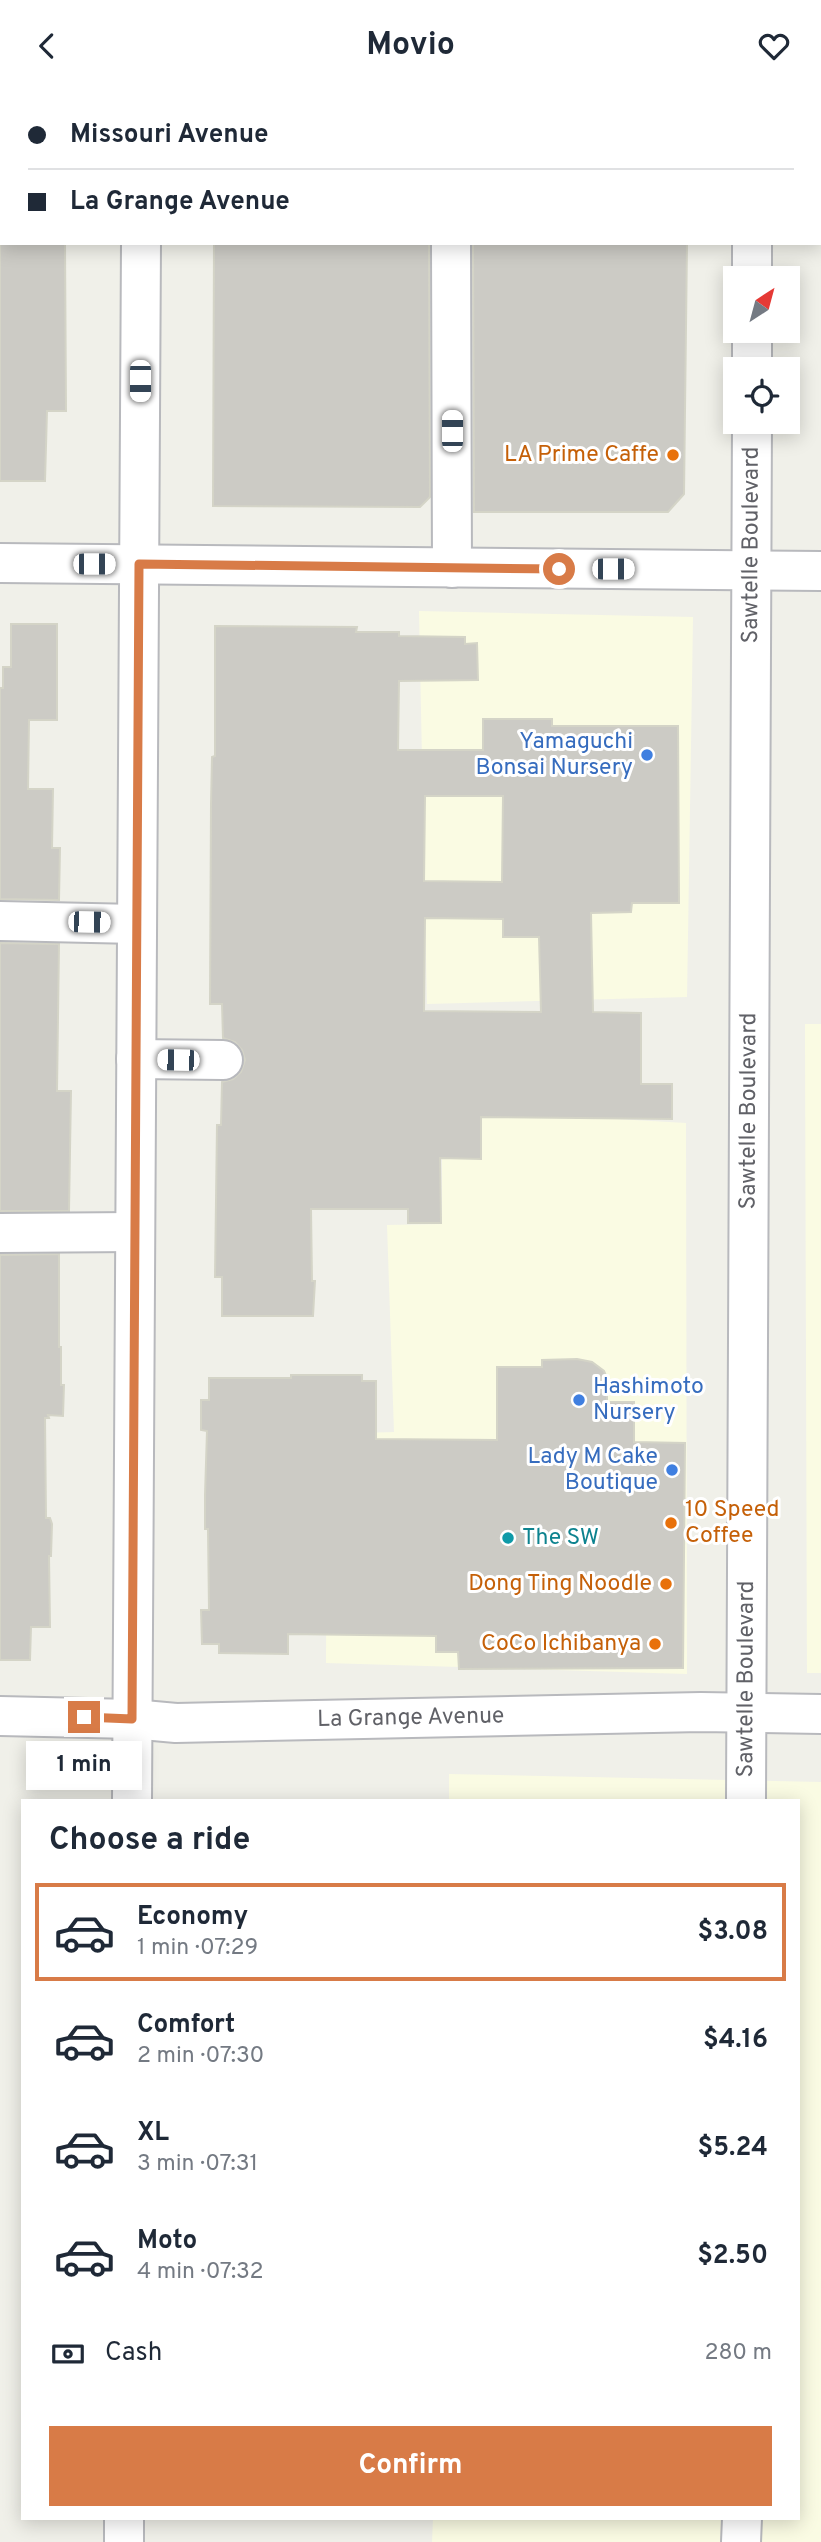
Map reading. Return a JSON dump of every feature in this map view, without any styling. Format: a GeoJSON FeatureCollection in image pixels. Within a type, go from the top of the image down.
{"type":"FeatureCollection","features":[{"type":"Feature","properties":{"kind":"street"},"geometry":{"type":"LineString","coordinates":[[132,1799],[141,245]]}},
{"type":"Feature","properties":{"kind":"street"},"geometry":{"type":"LineString","coordinates":[[451,245],[452,568]]}},
{"type":"Feature","properties":{"kind":"street"},"geometry":{"type":"LineString","coordinates":[[752,245],[752,266]]}},
{"type":"Feature","properties":{"kind":"street","name":"Sawtelle Boulevard"},"geometry":{"type":"LineString","coordinates":[[746,1799],[752,434]]}},
{"type":"Feature","properties":{"kind":"street"},"geometry":{"type":"LineString","coordinates":[[0,563],[821,571]]}},
{"type":"Feature","properties":{"kind":"street"},"geometry":{"type":"LineString","coordinates":[[0,921],[136,923]]}},
{"type":"Feature","properties":{"kind":"street"},"geometry":{"type":"LineString","coordinates":[[136,1059],[223,1060]]}},
{"type":"Feature","properties":{"kind":"street"},"geometry":{"type":"LineString","coordinates":[[0,1233],[135,1232]]}},
{"type":"Feature","properties":{"kind":"street","name":"La Grange Avenue"},"geometry":{"type":"LineString","coordinates":[[0,1716],[132,1719],[176,1723],[746,1712],[821,1714]]}},
{"type":"Feature","properties":{"kind":"street"},"geometry":{"type":"LineString","coordinates":[[124,2520],[124,2542]]}},
{"type":"Feature","properties":{"kind":"street"},"geometry":{"type":"LineString","coordinates":[[741,2542],[742,2520]]}},
{"type":"Feature","properties":{"kind":"shaded area"},"geometry":{"type":"Polygon","coordinates":[[[419,611],[693,617],[687,997],[427,1004],[419,611]]]}},
{"type":"Feature","properties":{"kind":"shaded area"},"geometry":{"type":"Polygon","coordinates":[[[805,1024],[821,1024],[821,1673],[807,1673],[805,1024]]]}},
{"type":"Feature","properties":{"kind":"shaded area"},"geometry":{"type":"Polygon","coordinates":[[[442,1109],[686,1123],[687,1674],[326,1663],[327,1434],[394,1432],[387,1225],[442,1224],[442,1109]]]}},
{"type":"Feature","properties":{"kind":"shaded area"},"geometry":{"type":"Polygon","coordinates":[[[449,1774],[821,1782],[821,2542],[432,2542],[433,2520],[800,2520],[800,1799],[449,1799],[449,1774]]]}},
{"type":"Feature","properties":{"kind":"building"},"geometry":{"type":"Polygon","coordinates":[[[0,245],[65,245],[66,411],[47,411],[45,481],[0,481],[0,245]]]}},
{"type":"Feature","properties":{"kind":"building"},"geometry":{"type":"Polygon","coordinates":[[[214,245],[429,245],[430,497],[420,507],[213,506],[214,245]]]}},
{"type":"Feature","properties":{"kind":"building"},"geometry":{"type":"Polygon","coordinates":[[[473,245],[687,245],[684,494],[668,512],[474,512],[473,245]]]}},
{"type":"Feature","properties":{"kind":"building"},"geometry":{"type":"Polygon","coordinates":[[[11,624],[57,624],[57,720],[29,720],[28,789],[53,789],[52,848],[60,848],[59,900],[0,899],[0,688],[3,688],[3,667],[11,667],[11,624]]]}},
{"type":"Feature","properties":{"kind":"building"},"geometry":{"type":"Polygon","coordinates":[[[215,626],[357,627],[356,632],[465,637],[465,644],[477,643],[478,680],[399,681],[398,750],[483,750],[483,719],[552,719],[552,726],[678,726],[679,903],[632,903],[631,912],[591,913],[593,1012],[641,1013],[641,1084],[672,1084],[672,1119],[481,1117],[481,1159],[440,1158],[441,1223],[408,1223],[408,1209],[311,1209],[312,1281],[315,1281],[313,1316],[222,1316],[222,1277],[215,1277],[217,1125],[221,1125],[222,1082],[233,1079],[241,1072],[245,1060],[242,1050],[235,1042],[223,1038],[222,1004],[210,1004],[211,804],[212,757],[215,756],[215,626]],[[425,796],[424,881],[502,882],[503,796],[425,796]],[[425,918],[424,1011],[541,1012],[539,937],[503,937],[503,919],[425,918]]]}},
{"type":"Feature","properties":{"kind":"building"},"geometry":{"type":"Polygon","coordinates":[[[0,943],[59,944],[57,1091],[71,1091],[69,1211],[0,1211],[0,943]]]}},
{"type":"Feature","properties":{"kind":"building"},"geometry":{"type":"Polygon","coordinates":[[[59,1254],[59,1347],[61,1385],[64,1385],[63,1416],[48,1415],[49,1418],[45,1418],[46,1518],[50,1518],[52,1524],[49,1556],[50,1627],[31,1627],[30,1660],[0,1660],[0,1255],[59,1254]]]}},
{"type":"Feature","properties":{"kind":"building","name":"The SW"},"geometry":{"type":"Polygon","coordinates":[[[577,1359],[592,1362],[604,1371],[607,1378],[607,1402],[634,1402],[634,1442],[685,1443],[683,1668],[459,1669],[458,1652],[436,1652],[436,1636],[288,1634],[288,1654],[219,1653],[219,1644],[202,1644],[201,1610],[209,1610],[208,1529],[205,1529],[207,1431],[201,1430],[201,1400],[209,1400],[209,1378],[362,1375],[362,1381],[376,1381],[376,1439],[497,1440],[497,1367],[542,1367],[542,1360],[577,1359]]]}},
{"type":"Feature","properties":{"kind":"place","name":"LA Prime Caffe"},"geometry":{"type":"Point","coordinates":[673,455]}},
{"type":"Feature","properties":{"kind":"place","name":"Yamaguchi Bonsai Nursery"},"geometry":{"type":"Point","coordinates":[647,755]}},
{"type":"Feature","properties":{"kind":"place","name":"Hashimoto Nursery"},"geometry":{"type":"Point","coordinates":[579,1400]}},
{"type":"Feature","properties":{"kind":"place","name":"Lady M Cake Boutique"},"geometry":{"type":"Point","coordinates":[672,1470]}},
{"type":"Feature","properties":{"kind":"place","name":"10 Speed Coffee"},"geometry":{"type":"Point","coordinates":[671,1523]}},
{"type":"Feature","properties":{"kind":"place","name":"The SW"},"geometry":{"type":"Point","coordinates":[508,1538]}},
{"type":"Feature","properties":{"kind":"place","name":"Dong Ting Noodle"},"geometry":{"type":"Point","coordinates":[666,1584]}},
{"type":"Feature","properties":{"kind":"place","name":"CoCo Ichibanya"},"geometry":{"type":"Point","coordinates":[655,1644]}},
{"type":"Feature","properties":{"kind":"route"},"geometry":{"type":"LineString","coordinates":[[84,1717],[132,1719],[139,564],[559,569]]}}]}
